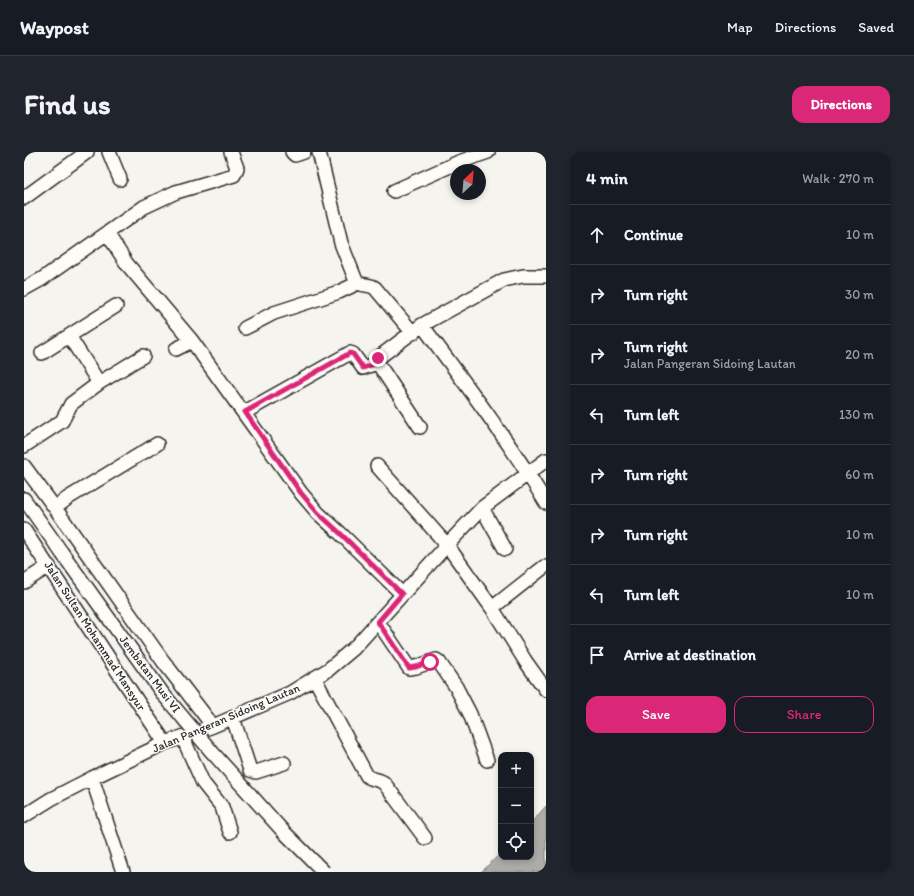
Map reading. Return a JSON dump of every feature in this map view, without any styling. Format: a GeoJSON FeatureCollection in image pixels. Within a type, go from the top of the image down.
{"type":"FeatureCollection","features":[{"type":"Feature","properties":{"kind":"street"},"geometry":{"type":"LineString","coordinates":[[24,198],[87,152]]}},
{"type":"Feature","properties":{"kind":"street"},"geometry":{"type":"LineString","coordinates":[[109,152],[120,179]]}},
{"type":"Feature","properties":{"kind":"street"},"geometry":{"type":"LineString","coordinates":[[24,289],[42,279],[144,207],[176,192],[232,176],[237,168],[231,152]]}},
{"type":"Feature","properties":{"kind":"street"},"geometry":{"type":"LineString","coordinates":[[292,152],[296,155],[304,152]]}},
{"type":"Feature","properties":{"kind":"street"},"geometry":{"type":"LineString","coordinates":[[319,152],[341,242],[358,283]]}},
{"type":"Feature","properties":{"kind":"street"},"geometry":{"type":"LineString","coordinates":[[394,191],[459,162],[488,152]]}},
{"type":"Feature","properties":{"kind":"street"},"geometry":{"type":"LineString","coordinates":[[107,233],[127,264],[192,341],[245,412],[301,493],[318,513],[402,594]]}},
{"type":"Feature","properties":{"kind":"street"},"geometry":{"type":"LineString","coordinates":[[420,427],[378,363],[378,358],[417,329],[504,280],[523,276],[546,276]]}},
{"type":"Feature","properties":{"kind":"street"},"geometry":{"type":"LineString","coordinates":[[245,328],[274,313],[339,292],[358,283],[361,285],[370,285],[375,288],[417,329],[462,379],[528,473],[546,503]]}},
{"type":"Feature","properties":{"kind":"street"},"geometry":{"type":"LineString","coordinates":[[42,353],[116,306]]}},
{"type":"Feature","properties":{"kind":"street"},"geometry":{"type":"LineString","coordinates":[[68,336],[98,383]]}},
{"type":"Feature","properties":{"kind":"street"},"geometry":{"type":"LineString","coordinates":[[176,349],[192,341]]}},
{"type":"Feature","properties":{"kind":"street"},"geometry":{"type":"LineString","coordinates":[[245,412],[350,353],[353,354],[363,368],[378,363]]}},
{"type":"Feature","properties":{"kind":"street"},"geometry":{"type":"LineString","coordinates":[[24,446],[62,421],[71,404],[98,383],[143,356]]}},
{"type":"Feature","properties":{"kind":"street"},"geometry":{"type":"LineString","coordinates":[[55,508],[68,498],[157,444]]}},
{"type":"Feature","properties":{"kind":"street","name":"Jalan Pangeran Sidoing Lautan"},"geometry":{"type":"LineString","coordinates":[[24,816],[51,799],[92,778],[166,743],[183,738],[233,718],[290,693],[329,670],[350,652],[482,508],[546,460]]}},
{"type":"Feature","properties":{"kind":"street"},"geometry":{"type":"LineString","coordinates":[[24,466],[163,662],[213,726]]}},
{"type":"Feature","properties":{"kind":"street"},"geometry":{"type":"LineString","coordinates":[[377,466],[447,545],[492,608],[526,662],[546,690]]}},
{"type":"Feature","properties":{"kind":"street","name":"Jembatan Musi VI"},"geometry":{"type":"LineString","coordinates":[[24,498],[163,694],[212,752],[282,830],[324,872]]}},
{"type":"Feature","properties":{"kind":"street"},"geometry":{"type":"LineString","coordinates":[[482,508],[505,549]]}},
{"type":"Feature","properties":{"kind":"street","name":"Jalan Sultan Mohammad Mansyur"},"geometry":{"type":"LineString","coordinates":[[24,531],[49,566],[166,743]]}},
{"type":"Feature","properties":{"kind":"street"},"geometry":{"type":"LineString","coordinates":[[24,582],[49,566]]}},
{"type":"Feature","properties":{"kind":"street"},"geometry":{"type":"LineString","coordinates":[[492,608],[544,567]]}},
{"type":"Feature","properties":{"kind":"street"},"geometry":{"type":"LineString","coordinates":[[378,622],[409,668],[436,660],[439,662],[456,687],[470,714],[488,760]]}},
{"type":"Feature","properties":{"kind":"street"},"geometry":{"type":"LineString","coordinates":[[315,679],[367,776],[384,783],[425,838]]}},
{"type":"Feature","properties":{"kind":"street"},"geometry":{"type":"LineString","coordinates":[[233,718],[250,770],[256,772],[284,763]]}},
{"type":"Feature","properties":{"kind":"street"},"geometry":{"type":"LineString","coordinates":[[183,738],[203,783],[222,807],[230,832]]}},
{"type":"Feature","properties":{"kind":"street"},"geometry":{"type":"LineString","coordinates":[[92,778],[123,872]]}},
{"type":"Feature","properties":{"kind":"shaded area"},"geometry":{"type":"Polygon","coordinates":[[[546,806],[546,872],[481,872],[498,856],[498,860],[534,860],[534,820],[546,806]]]}},
{"type":"Feature","properties":{"kind":"route"},"geometry":{"type":"LineString","coordinates":[[378,358],[378,363],[362,368],[353,354],[350,353],[245,412],[301,493],[318,513],[402,594],[378,622],[409,668],[430,662]]}}]}
